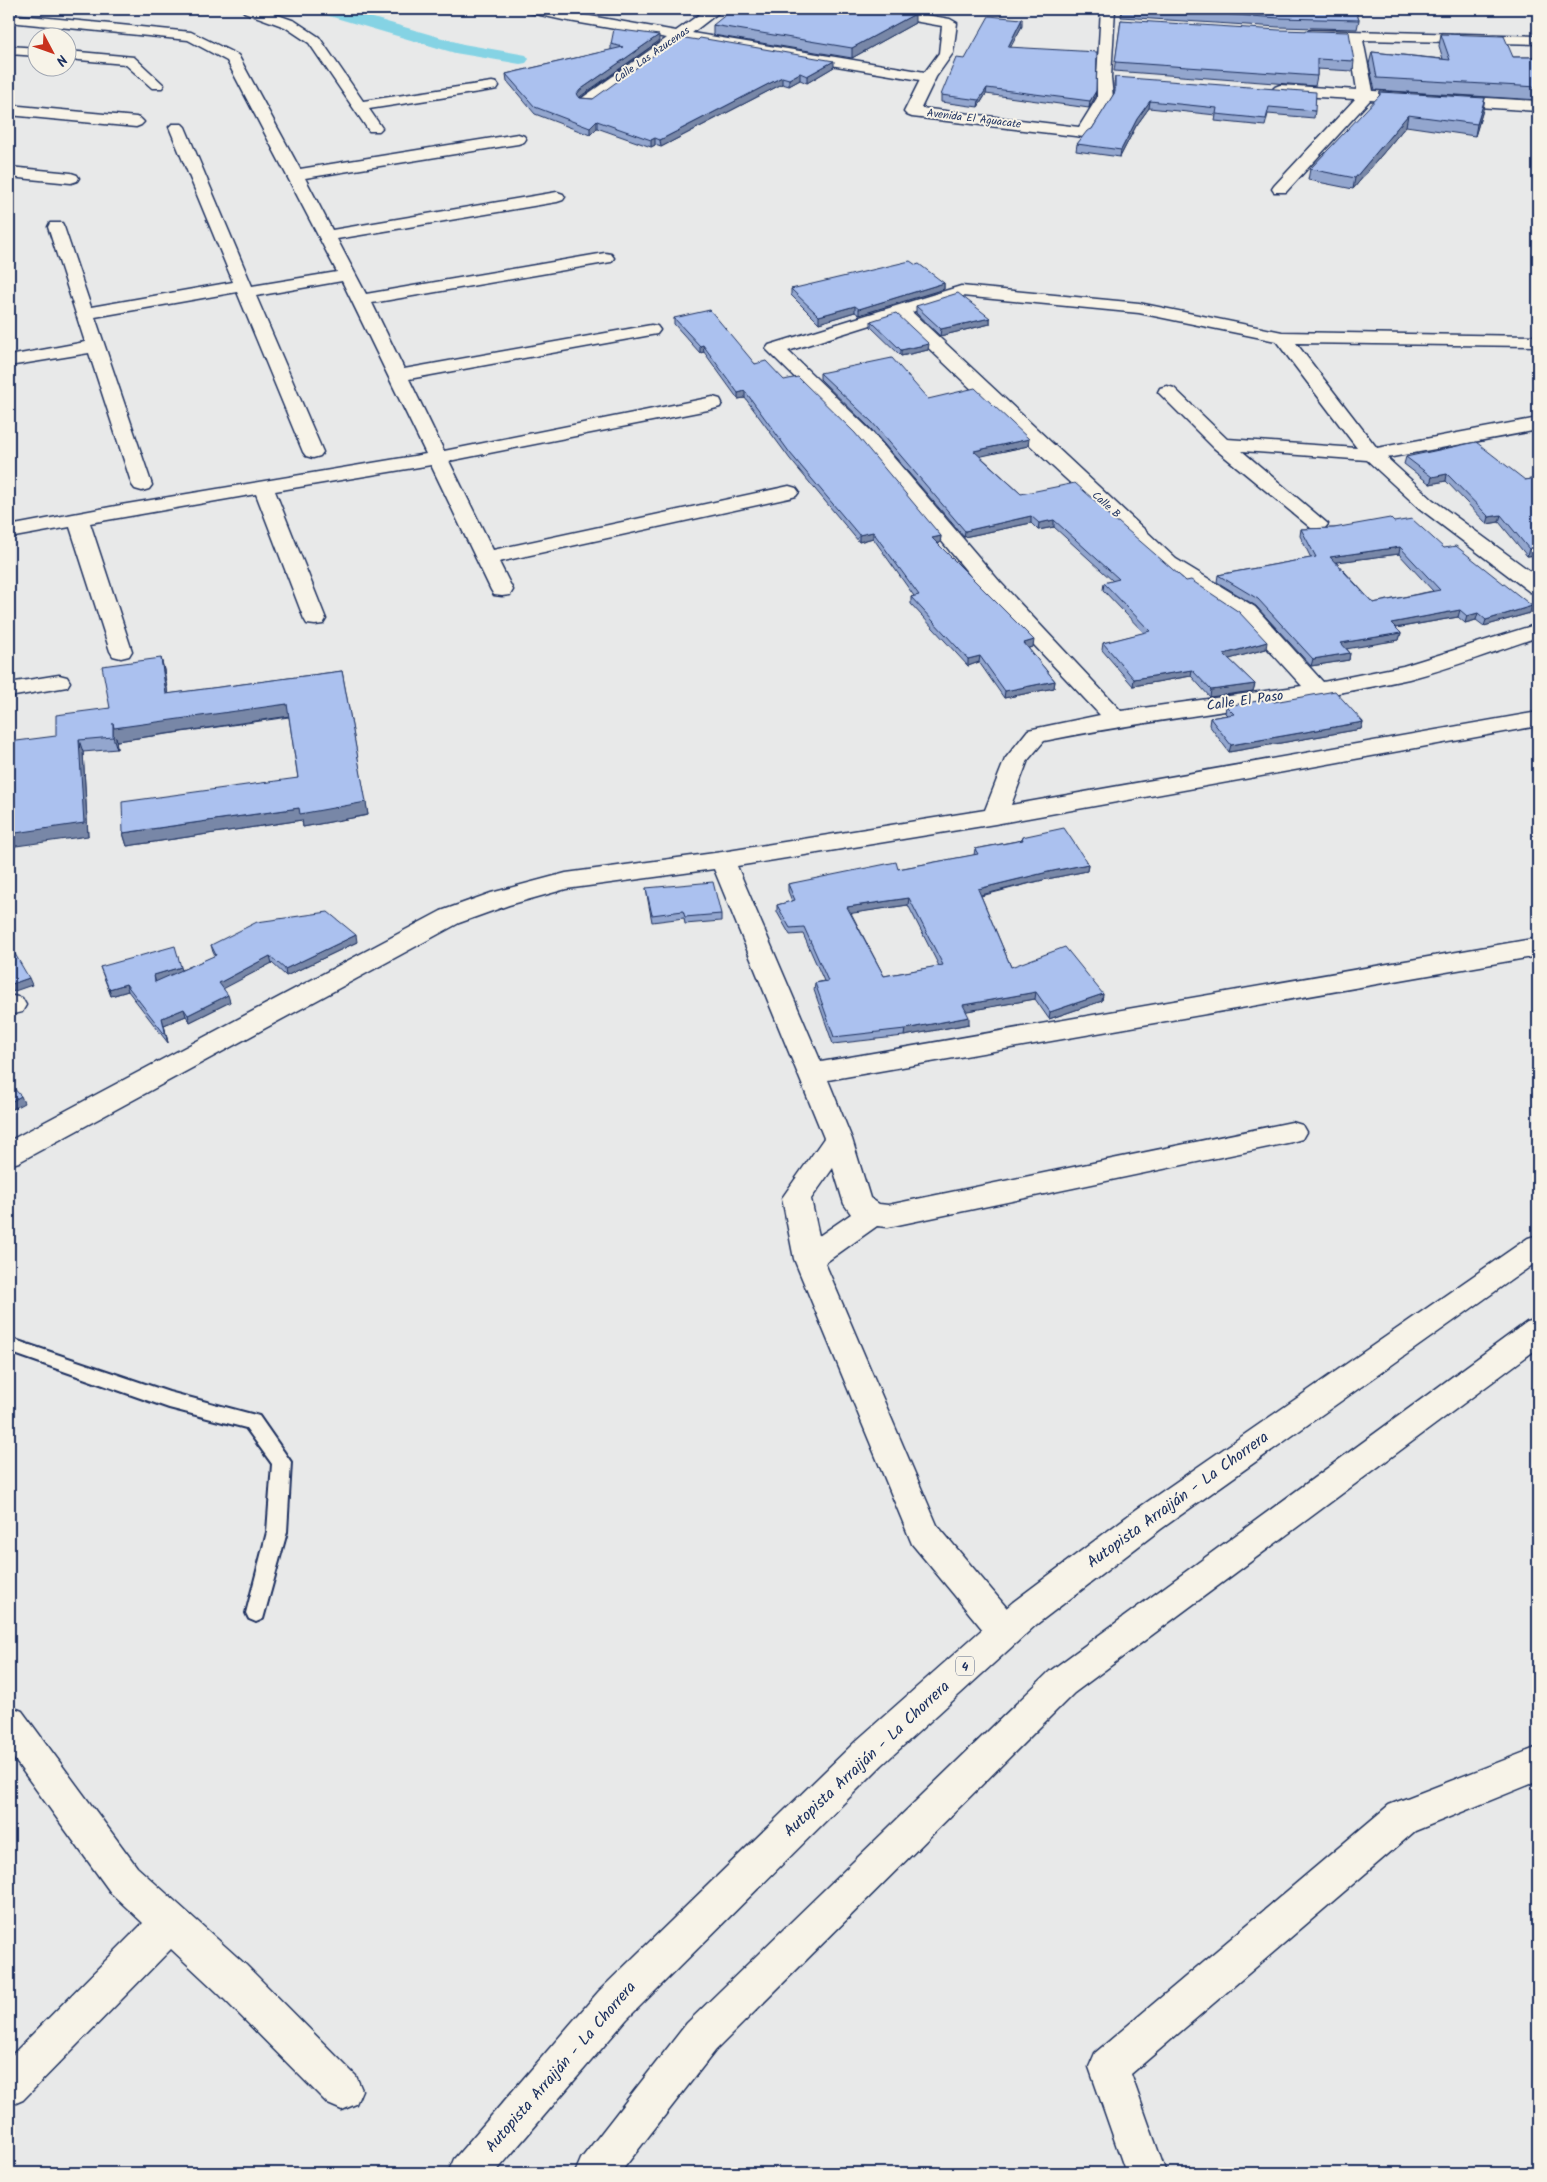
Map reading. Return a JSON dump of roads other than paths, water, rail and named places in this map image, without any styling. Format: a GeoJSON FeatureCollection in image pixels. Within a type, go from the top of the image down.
{"type":"FeatureCollection","features":[{"type":"Feature","properties":{"kind":"main road"},"geometry":{"type":"LineString","coordinates":[[249,9],[290,24],[314,40],[374,128]]}},
{"type":"Feature","properties":{"kind":"main road"},"geometry":{"type":"LineString","coordinates":[[532,9],[563,16],[929,77],[946,53],[950,23],[868,9]]}},
{"type":"Feature","properties":{"kind":"main road","name":"Calle Las Azucenas"},"geometry":{"type":"LineString","coordinates":[[587,100],[682,35],[716,9]]}},
{"type":"Feature","properties":{"kind":"main road"},"geometry":{"type":"LineString","coordinates":[[95,27],[110,15]]}},
{"type":"Feature","properties":{"kind":"main road"},"geometry":{"type":"LineString","coordinates":[[9,18],[191,36],[233,58],[345,268],[502,590]]}},
{"type":"Feature","properties":{"kind":"main road"},"geometry":{"type":"LineString","coordinates":[[1112,18],[1104,77],[1123,78]]}},
{"type":"Feature","properties":{"kind":"main road"},"geometry":{"type":"LineString","coordinates":[[1298,34],[1538,40]]}},
{"type":"Feature","properties":{"kind":"main road"},"geometry":{"type":"LineString","coordinates":[[1355,35],[1366,96]]}},
{"type":"Feature","properties":{"kind":"main road"},"geometry":{"type":"LineString","coordinates":[[9,50],[28,51]]}},
{"type":"Feature","properties":{"kind":"main road"},"geometry":{"type":"LineString","coordinates":[[78,56],[129,60],[157,85]]}},
{"type":"Feature","properties":{"kind":"main road","name":"Avenida El Aguacate"},"geometry":{"type":"LineString","coordinates":[[929,77],[912,112],[1084,132],[1105,98],[1104,77]]}},
{"type":"Feature","properties":{"kind":"main road"},"geometry":{"type":"LineString","coordinates":[[359,106],[492,86]]}},
{"type":"Feature","properties":{"kind":"main road"},"geometry":{"type":"LineString","coordinates":[[1269,89],[1538,106]]}},
{"type":"Feature","properties":{"kind":"main road"},"geometry":{"type":"LineString","coordinates":[[1280,188],[1366,96]]}},
{"type":"Feature","properties":{"kind":"main road"},"geometry":{"type":"LineString","coordinates":[[9,110],[136,122]]}},
{"type":"Feature","properties":{"kind":"main road"},"geometry":{"type":"LineString","coordinates":[[177,127],[313,452]]}},
{"type":"Feature","properties":{"kind":"main road"},"geometry":{"type":"LineString","coordinates":[[295,175],[518,139]]}},
{"type":"Feature","properties":{"kind":"main road"},"geometry":{"type":"LineString","coordinates":[[9,172],[71,178]]}},
{"type":"Feature","properties":{"kind":"main road"},"geometry":{"type":"LineString","coordinates":[[327,236],[557,198]]}},
{"type":"Feature","properties":{"kind":"main road"},"geometry":{"type":"LineString","coordinates":[[56,227],[142,484]]}},
{"type":"Feature","properties":{"kind":"main road"},"geometry":{"type":"LineString","coordinates":[[361,300],[605,258]]}},
{"type":"Feature","properties":{"kind":"main road"},"geometry":{"type":"LineString","coordinates":[[85,313],[345,268]]}},
{"type":"Feature","properties":{"kind":"main road"},"geometry":{"type":"LineString","coordinates":[[1116,719],[992,587],[863,434],[775,349],[961,291],[1139,308],[1282,338],[1538,341]]}},
{"type":"Feature","properties":{"kind":"main road","name":"Calle B"},"geometry":{"type":"LineString","coordinates":[[900,311],[1060,463],[1169,563],[1247,612],[1318,690]]}},
{"type":"Feature","properties":{"kind":"main road"},"geometry":{"type":"LineString","coordinates":[[397,376],[651,330]]}},
{"type":"Feature","properties":{"kind":"main road"},"geometry":{"type":"LineString","coordinates":[[1282,338],[1372,455],[1426,504],[1538,588]]}},
{"type":"Feature","properties":{"kind":"main road"},"geometry":{"type":"LineString","coordinates":[[9,360],[96,346]]}},
{"type":"Feature","properties":{"kind":"main road"},"geometry":{"type":"LineString","coordinates":[[1167,392],[1221,444],[1318,524]]}},
{"type":"Feature","properties":{"kind":"main road"},"geometry":{"type":"LineString","coordinates":[[9,532],[437,458],[713,403]]}},
{"type":"Feature","properties":{"kind":"main road"},"geometry":{"type":"LineString","coordinates":[[1221,444],[1372,455],[1538,424]]}},
{"type":"Feature","properties":{"kind":"main road"},"geometry":{"type":"LineString","coordinates":[[263,487],[315,619]]}},
{"type":"Feature","properties":{"kind":"main road"},"geometry":{"type":"LineString","coordinates":[[486,558],[789,492]]}},
{"type":"Feature","properties":{"kind":"main road"},"geometry":{"type":"LineString","coordinates":[[78,519],[121,651]]}},
{"type":"Feature","properties":{"kind":"main road","name":"Calle El Paso"},"geometry":{"type":"LineString","coordinates":[[994,816],[1017,759],[1036,736],[1116,719],[1318,690],[1408,672],[1538,630]]}},
{"type":"Feature","properties":{"kind":"main road"},"geometry":{"type":"LineString","coordinates":[[9,690],[58,682]]}},
{"type":"Feature","properties":{"kind":"main road"},"geometry":{"type":"LineString","coordinates":[[9,1154],[450,917],[566,881],[722,860],[994,816],[1538,718]]}},
{"type":"Feature","properties":{"kind":"main road"},"geometry":{"type":"LineString","coordinates":[[722,860],[812,1072],[838,1140],[858,1204],[872,1214],[888,1216],[1292,1132]]}},
{"type":"Feature","properties":{"kind":"main road"},"geometry":{"type":"LineString","coordinates":[[812,1072],[1538,947]]}},
{"type":"Feature","properties":{"kind":"main road"},"geometry":{"type":"LineString","coordinates":[[838,1140],[796,1198],[809,1259],[924,1534],[1005,1631]]}},
{"type":"Feature","properties":{"kind":"main road"},"geometry":{"type":"LineString","coordinates":[[809,1259],[872,1214]]}},
{"type":"Feature","properties":{"kind":"main road","name":"Autopista Arraiján - La Chorrera"},"geometry":{"type":"LineString","coordinates":[[468,2173],[612,2004],[869,1753],[1024,1613],[1149,1519],[1538,1246]]}},
{"type":"Feature","properties":{"kind":"main road"},"geometry":{"type":"LineString","coordinates":[[595,2173],[700,2037],[1062,1682],[1538,1331]]}},
{"type":"Feature","properties":{"kind":"main road"},"geometry":{"type":"LineString","coordinates":[[9,1723],[124,1880],[232,1978],[342,2090]]}},
{"type":"Feature","properties":{"kind":"main road"},"geometry":{"type":"LineString","coordinates":[[1146,2173],[1109,2067],[1402,1818],[1538,1764]]}},
{"type":"Feature","properties":{"kind":"main road"},"geometry":{"type":"LineString","coordinates":[[9,2086],[170,1922]]}},
{"type":"Feature","properties":{"kind":"lane"},"geometry":{"type":"LineString","coordinates":[[9,1345],[169,1400],[252,1422],[282,1462],[277,1532],[256,1613]]}},
{"type":"Feature","properties":{"kind":"waterway"},"geometry":{"type":"LineString","coordinates":[[325,9],[461,49],[520,59]]}}]}
